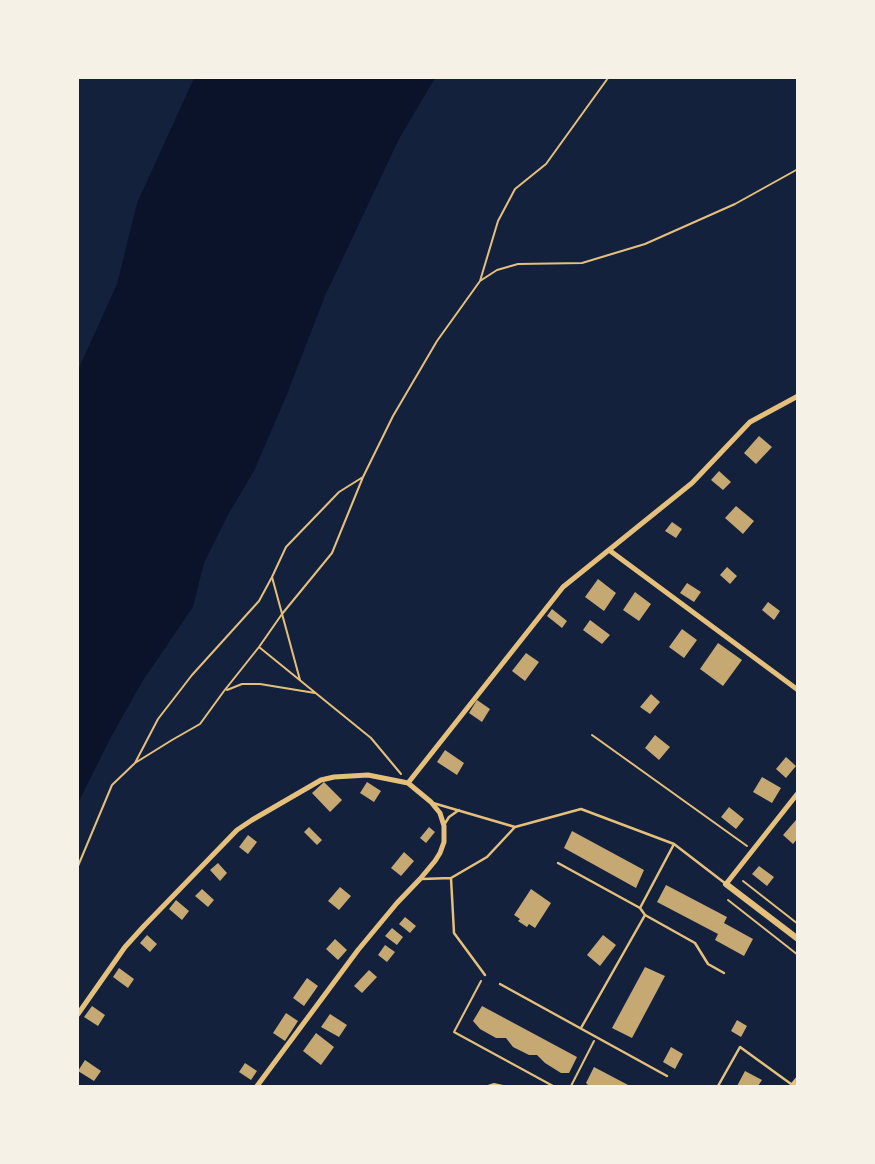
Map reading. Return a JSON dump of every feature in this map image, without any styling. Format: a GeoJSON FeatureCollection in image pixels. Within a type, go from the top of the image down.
{"type":"FeatureCollection","features":[{"type":"Feature","properties":{"kind":"street"},"geometry":{"type":"LineString","coordinates":[[408,783],[564,587],[692,483],[750,422],[798,396]]}},
{"type":"Feature","properties":{"kind":"street"},"geometry":{"type":"LineString","coordinates":[[609,550],[798,690]]}},
{"type":"Feature","properties":{"kind":"street"},"geometry":{"type":"LineString","coordinates":[[78,1014],[125,947],[237,830],[321,780],[334,777],[368,775],[408,783],[431,802],[440,813],[444,826],[444,842],[440,853],[420,879],[397,903],[358,950],[258,1086]]}},
{"type":"Feature","properties":{"kind":"street"},"geometry":{"type":"LineString","coordinates":[[798,793],[726,884],[798,939]]}},
{"type":"Feature","properties":{"kind":"street"},"geometry":{"type":"LineString","coordinates":[[793,1086],[798,1079]]}},
{"type":"Feature","properties":{"kind":"lane"},"geometry":{"type":"LineString","coordinates":[[431,802],[515,827]]}},
{"type":"Feature","properties":{"kind":"lane"},"geometry":{"type":"LineString","coordinates":[[420,879],[451,878],[487,857],[515,827],[581,809],[674,844],[726,884]]}},
{"type":"Feature","properties":{"kind":"lane"},"geometry":{"type":"LineString","coordinates":[[444,826],[449,817],[459,810]]}},
{"type":"Feature","properties":{"kind":"lane"},"geometry":{"type":"LineString","coordinates":[[640,908],[674,844]]}},
{"type":"Feature","properties":{"kind":"lane"},"geometry":{"type":"LineString","coordinates":[[558,863],[640,908],[645,915],[695,943],[708,964],[724,973]]}},
{"type":"Feature","properties":{"kind":"lane"},"geometry":{"type":"LineString","coordinates":[[451,878],[454,933],[485,975]]}},
{"type":"Feature","properties":{"kind":"lane"},"geometry":{"type":"LineString","coordinates":[[581,1028],[645,915]]}},
{"type":"Feature","properties":{"kind":"lane"},"geometry":{"type":"LineString","coordinates":[[500,984],[667,1076]]}},
{"type":"Feature","properties":{"kind":"lane"},"geometry":{"type":"LineString","coordinates":[[718,1086],[740,1047],[793,1086]]}},
{"type":"Feature","properties":{"kind":"path"},"geometry":{"type":"LineString","coordinates":[[78,866],[112,785],[135,764],[200,724],[282,614],[332,553],[363,478],[393,416],[437,341],[480,281],[498,221],[515,189],[546,164],[608,78]]}},
{"type":"Feature","properties":{"kind":"path"},"geometry":{"type":"LineString","coordinates":[[480,281],[497,270],[518,264],[582,263],[645,244],[734,204],[798,169]]}},
{"type":"Feature","properties":{"kind":"path"},"geometry":{"type":"LineString","coordinates":[[135,764],[158,719],[192,675],[259,601],[286,547],[339,492],[363,478]]}},
{"type":"Feature","properties":{"kind":"path"},"geometry":{"type":"LineString","coordinates":[[272,577],[300,680]]}},
{"type":"Feature","properties":{"kind":"path"},"geometry":{"type":"LineString","coordinates":[[259,647],[371,738],[408,783]]}},
{"type":"Feature","properties":{"kind":"path"},"geometry":{"type":"LineString","coordinates":[[224,691],[242,684],[260,684],[316,694]]}},
{"type":"Feature","properties":{"kind":"path"},"geometry":{"type":"LineString","coordinates":[[592,735],[753,850]]}},
{"type":"Feature","properties":{"kind":"path"},"geometry":{"type":"LineString","coordinates":[[744,880],[798,924]]}},
{"type":"Feature","properties":{"kind":"path"},"geometry":{"type":"LineString","coordinates":[[728,900],[798,955]]}},
{"type":"Feature","properties":{"kind":"path"},"geometry":{"type":"LineString","coordinates":[[485,975],[454,1032],[553,1086]]}},
{"type":"Feature","properties":{"kind":"path"},"geometry":{"type":"LineString","coordinates":[[571,1086],[596,1037]]}},
{"type":"Feature","properties":{"kind":"path"},"geometry":{"type":"LineString","coordinates":[[488,1086],[494,1084],[503,1086]]}},
{"type":"Feature","properties":{"kind":"water"},"geometry":{"type":"Polygon","coordinates":[[[194,78],[435,78],[399,139],[325,296],[286,397],[254,471],[228,515],[204,563],[193,607],[142,682],[110,739],[78,803],[78,370],[117,284],[137,203],[194,78]]]}},
{"type":"Feature","properties":{"kind":"building"},"geometry":{"type":"Polygon","coordinates":[[[759,436],[772,447],[756,464],[744,453],[759,436]]]}},
{"type":"Feature","properties":{"kind":"building"},"geometry":{"type":"Polygon","coordinates":[[[719,471],[731,482],[723,490],[711,480],[719,471]]]}},
{"type":"Feature","properties":{"kind":"building"},"geometry":{"type":"Polygon","coordinates":[[[736,506],[754,521],[743,534],[725,518],[736,506]]]}},
{"type":"Feature","properties":{"kind":"building"},"geometry":{"type":"Polygon","coordinates":[[[672,522],[682,529],[676,538],[665,531],[672,522]]]}},
{"type":"Feature","properties":{"kind":"building"},"geometry":{"type":"Polygon","coordinates":[[[727,567],[737,576],[730,584],[720,575],[727,567]]]}},
{"type":"Feature","properties":{"kind":"building"},"geometry":{"type":"Polygon","coordinates":[[[598,579],[616,593],[604,611],[585,597],[598,579]]]}},
{"type":"Feature","properties":{"kind":"building"},"geometry":{"type":"Polygon","coordinates":[[[687,583],[701,592],[694,602],[680,593],[687,583]]]}},
{"type":"Feature","properties":{"kind":"building"},"geometry":{"type":"Polygon","coordinates":[[[635,592],[651,604],[639,621],[623,610],[635,592]]]}},
{"type":"Feature","properties":{"kind":"building"},"geometry":{"type":"Polygon","coordinates":[[[768,602],[780,611],[774,620],[762,610],[768,602]]]}},
{"type":"Feature","properties":{"kind":"building"},"geometry":{"type":"Polygon","coordinates":[[[552,609],[567,621],[562,628],[547,616],[552,609]]]}},
{"type":"Feature","properties":{"kind":"building"},"geometry":{"type":"Polygon","coordinates":[[[590,620],[610,635],[602,644],[583,630],[590,620]]]}},
{"type":"Feature","properties":{"kind":"building"},"geometry":{"type":"Polygon","coordinates":[[[682,629],[697,640],[684,658],[669,647],[682,629]]]}},
{"type":"Feature","properties":{"kind":"building"},"geometry":{"type":"Polygon","coordinates":[[[718,643],[742,660],[723,686],[700,669],[718,643]]]}},
{"type":"Feature","properties":{"kind":"building"},"geometry":{"type":"Polygon","coordinates":[[[526,653],[539,662],[525,681],[512,671],[526,653]]]}},
{"type":"Feature","properties":{"kind":"building"},"geometry":{"type":"Polygon","coordinates":[[[651,694],[660,702],[650,714],[640,707],[651,694]]]}},
{"type":"Feature","properties":{"kind":"building"},"geometry":{"type":"Polygon","coordinates":[[[477,700],[490,709],[482,722],[469,713],[477,700]]]}},
{"type":"Feature","properties":{"kind":"building"},"geometry":{"type":"Polygon","coordinates":[[[655,735],[670,747],[659,760],[645,748],[655,735]]]}},
{"type":"Feature","properties":{"kind":"building"},"geometry":{"type":"Polygon","coordinates":[[[445,750],[464,763],[457,775],[437,762],[445,750]]]}},
{"type":"Feature","properties":{"kind":"building"},"geometry":{"type":"Polygon","coordinates":[[[786,757],[796,766],[786,778],[776,769],[786,757]]]}},
{"type":"Feature","properties":{"kind":"building"},"geometry":{"type":"Polygon","coordinates":[[[762,777],[781,788],[772,803],[753,792],[762,777]]]}},
{"type":"Feature","properties":{"kind":"building"},"geometry":{"type":"Polygon","coordinates":[[[324,782],[342,800],[330,812],[312,793],[324,782]]]}},
{"type":"Feature","properties":{"kind":"building"},"geometry":{"type":"Polygon","coordinates":[[[367,782],[381,791],[374,802],[360,793],[367,782]]]}},
{"type":"Feature","properties":{"kind":"building"},"geometry":{"type":"Polygon","coordinates":[[[729,807],[744,819],[736,829],[721,817],[729,807]]]}},
{"type":"Feature","properties":{"kind":"building"},"geometry":{"type":"Polygon","coordinates":[[[796,820],[798,821],[798,838],[793,844],[783,835],[796,820]]]}},
{"type":"Feature","properties":{"kind":"building"},"geometry":{"type":"Polygon","coordinates":[[[309,827],[322,840],[317,845],[304,832],[309,827]]]}},
{"type":"Feature","properties":{"kind":"building"},"geometry":{"type":"Polygon","coordinates":[[[429,827],[435,832],[426,843],[420,838],[429,827]]]}},
{"type":"Feature","properties":{"kind":"building"},"geometry":{"type":"Polygon","coordinates":[[[572,831],[644,870],[636,888],[564,848],[572,831]]]}},
{"type":"Feature","properties":{"kind":"building"},"geometry":{"type":"Polygon","coordinates":[[[248,835],[257,842],[248,854],[239,847],[248,835]]]}},
{"type":"Feature","properties":{"kind":"building"},"geometry":{"type":"Polygon","coordinates":[[[404,852],[414,861],[401,876],[391,868],[404,852]]]}},
{"type":"Feature","properties":{"kind":"building"},"geometry":{"type":"Polygon","coordinates":[[[218,863],[227,873],[220,881],[210,870],[218,863]]]}},
{"type":"Feature","properties":{"kind":"building"},"geometry":{"type":"Polygon","coordinates":[[[759,866],[774,877],[767,886],[752,874],[759,866]]]}},
{"type":"Feature","properties":{"kind":"building"},"geometry":{"type":"Polygon","coordinates":[[[666,885],[727,917],[724,923],[753,939],[744,956],[715,940],[718,934],[657,902],[666,885]]]}},
{"type":"Feature","properties":{"kind":"building"},"geometry":{"type":"Polygon","coordinates":[[[340,887],[351,896],[339,910],[328,901],[340,887]]]}},
{"type":"Feature","properties":{"kind":"building"},"geometry":{"type":"Polygon","coordinates":[[[202,889],[214,900],[208,907],[195,896],[202,889]]]}},
{"type":"Feature","properties":{"kind":"building"},"geometry":{"type":"Polygon","coordinates":[[[531,889],[551,903],[535,928],[529,924],[527,927],[518,921],[520,919],[514,915],[531,889]]]}},
{"type":"Feature","properties":{"kind":"building"},"geometry":{"type":"Polygon","coordinates":[[[176,900],[189,911],[182,920],[169,909],[176,900]]]}},
{"type":"Feature","properties":{"kind":"building"},"geometry":{"type":"Polygon","coordinates":[[[405,917],[416,926],[410,933],[399,924],[405,917]]]}},
{"type":"Feature","properties":{"kind":"building"},"geometry":{"type":"Polygon","coordinates":[[[392,928],[403,937],[397,945],[385,936],[392,928]]]}},
{"type":"Feature","properties":{"kind":"building"},"geometry":{"type":"Polygon","coordinates":[[[147,935],[157,944],[150,952],[140,943],[147,935]]]}},
{"type":"Feature","properties":{"kind":"building"},"geometry":{"type":"Polygon","coordinates":[[[603,935],[616,945],[600,966],[587,955],[603,935]]]}},
{"type":"Feature","properties":{"kind":"building"},"geometry":{"type":"Polygon","coordinates":[[[335,939],[347,950],[338,960],[326,949],[335,939]]]}},
{"type":"Feature","properties":{"kind":"building"},"geometry":{"type":"Polygon","coordinates":[[[385,945],[395,952],[387,962],[378,955],[385,945]]]}},
{"type":"Feature","properties":{"kind":"building"},"geometry":{"type":"Polygon","coordinates":[[[645,967],[665,976],[632,1038],[612,1028],[645,967]]]}},
{"type":"Feature","properties":{"kind":"building"},"geometry":{"type":"Polygon","coordinates":[[[119,968],[134,979],[128,988],[113,977],[119,968]]]}},
{"type":"Feature","properties":{"kind":"building"},"geometry":{"type":"Polygon","coordinates":[[[369,970],[377,977],[362,993],[354,986],[369,970]]]}},
{"type":"Feature","properties":{"kind":"building"},"geometry":{"type":"Polygon","coordinates":[[[307,978],[318,986],[304,1006],[293,998],[307,978]]]}},
{"type":"Feature","properties":{"kind":"building"},"geometry":{"type":"Polygon","coordinates":[[[92,1006],[105,1015],[98,1026],[84,1017],[92,1006]]]}},
{"type":"Feature","properties":{"kind":"building"},"geometry":{"type":"Polygon","coordinates":[[[482,1006],[577,1057],[569,1073],[561,1073],[545,1063],[537,1055],[529,1055],[513,1047],[506,1038],[496,1038],[480,1029],[473,1021],[482,1006]]]}},
{"type":"Feature","properties":{"kind":"building"},"geometry":{"type":"Polygon","coordinates":[[[286,1013],[298,1021],[285,1041],[273,1033],[286,1013]]]}},
{"type":"Feature","properties":{"kind":"building"},"geometry":{"type":"Polygon","coordinates":[[[330,1014],[347,1025],[339,1037],[321,1027],[330,1014]]]}},
{"type":"Feature","properties":{"kind":"building"},"geometry":{"type":"Polygon","coordinates":[[[737,1020],[747,1026],[741,1037],[731,1031],[737,1020]]]}},
{"type":"Feature","properties":{"kind":"building"},"geometry":{"type":"Polygon","coordinates":[[[316,1033],[334,1047],[321,1065],[303,1051],[316,1033]]]}},
{"type":"Feature","properties":{"kind":"building"},"geometry":{"type":"Polygon","coordinates":[[[671,1047],[683,1054],[675,1069],[663,1062],[671,1047]]]}},
{"type":"Feature","properties":{"kind":"building"},"geometry":{"type":"Polygon","coordinates":[[[85,1060],[101,1071],[94,1081],[78,1071],[85,1060]]]}},
{"type":"Feature","properties":{"kind":"building"},"geometry":{"type":"Polygon","coordinates":[[[245,1063],[257,1071],[251,1080],[239,1072],[245,1063]]]}},
{"type":"Feature","properties":{"kind":"building"},"geometry":{"type":"Polygon","coordinates":[[[594,1067],[630,1086],[589,1086],[586,1083],[594,1067]]]}},
{"type":"Feature","properties":{"kind":"building"},"geometry":{"type":"Polygon","coordinates":[[[745,1071],[762,1080],[758,1086],[737,1086],[745,1071]]]}}]}
